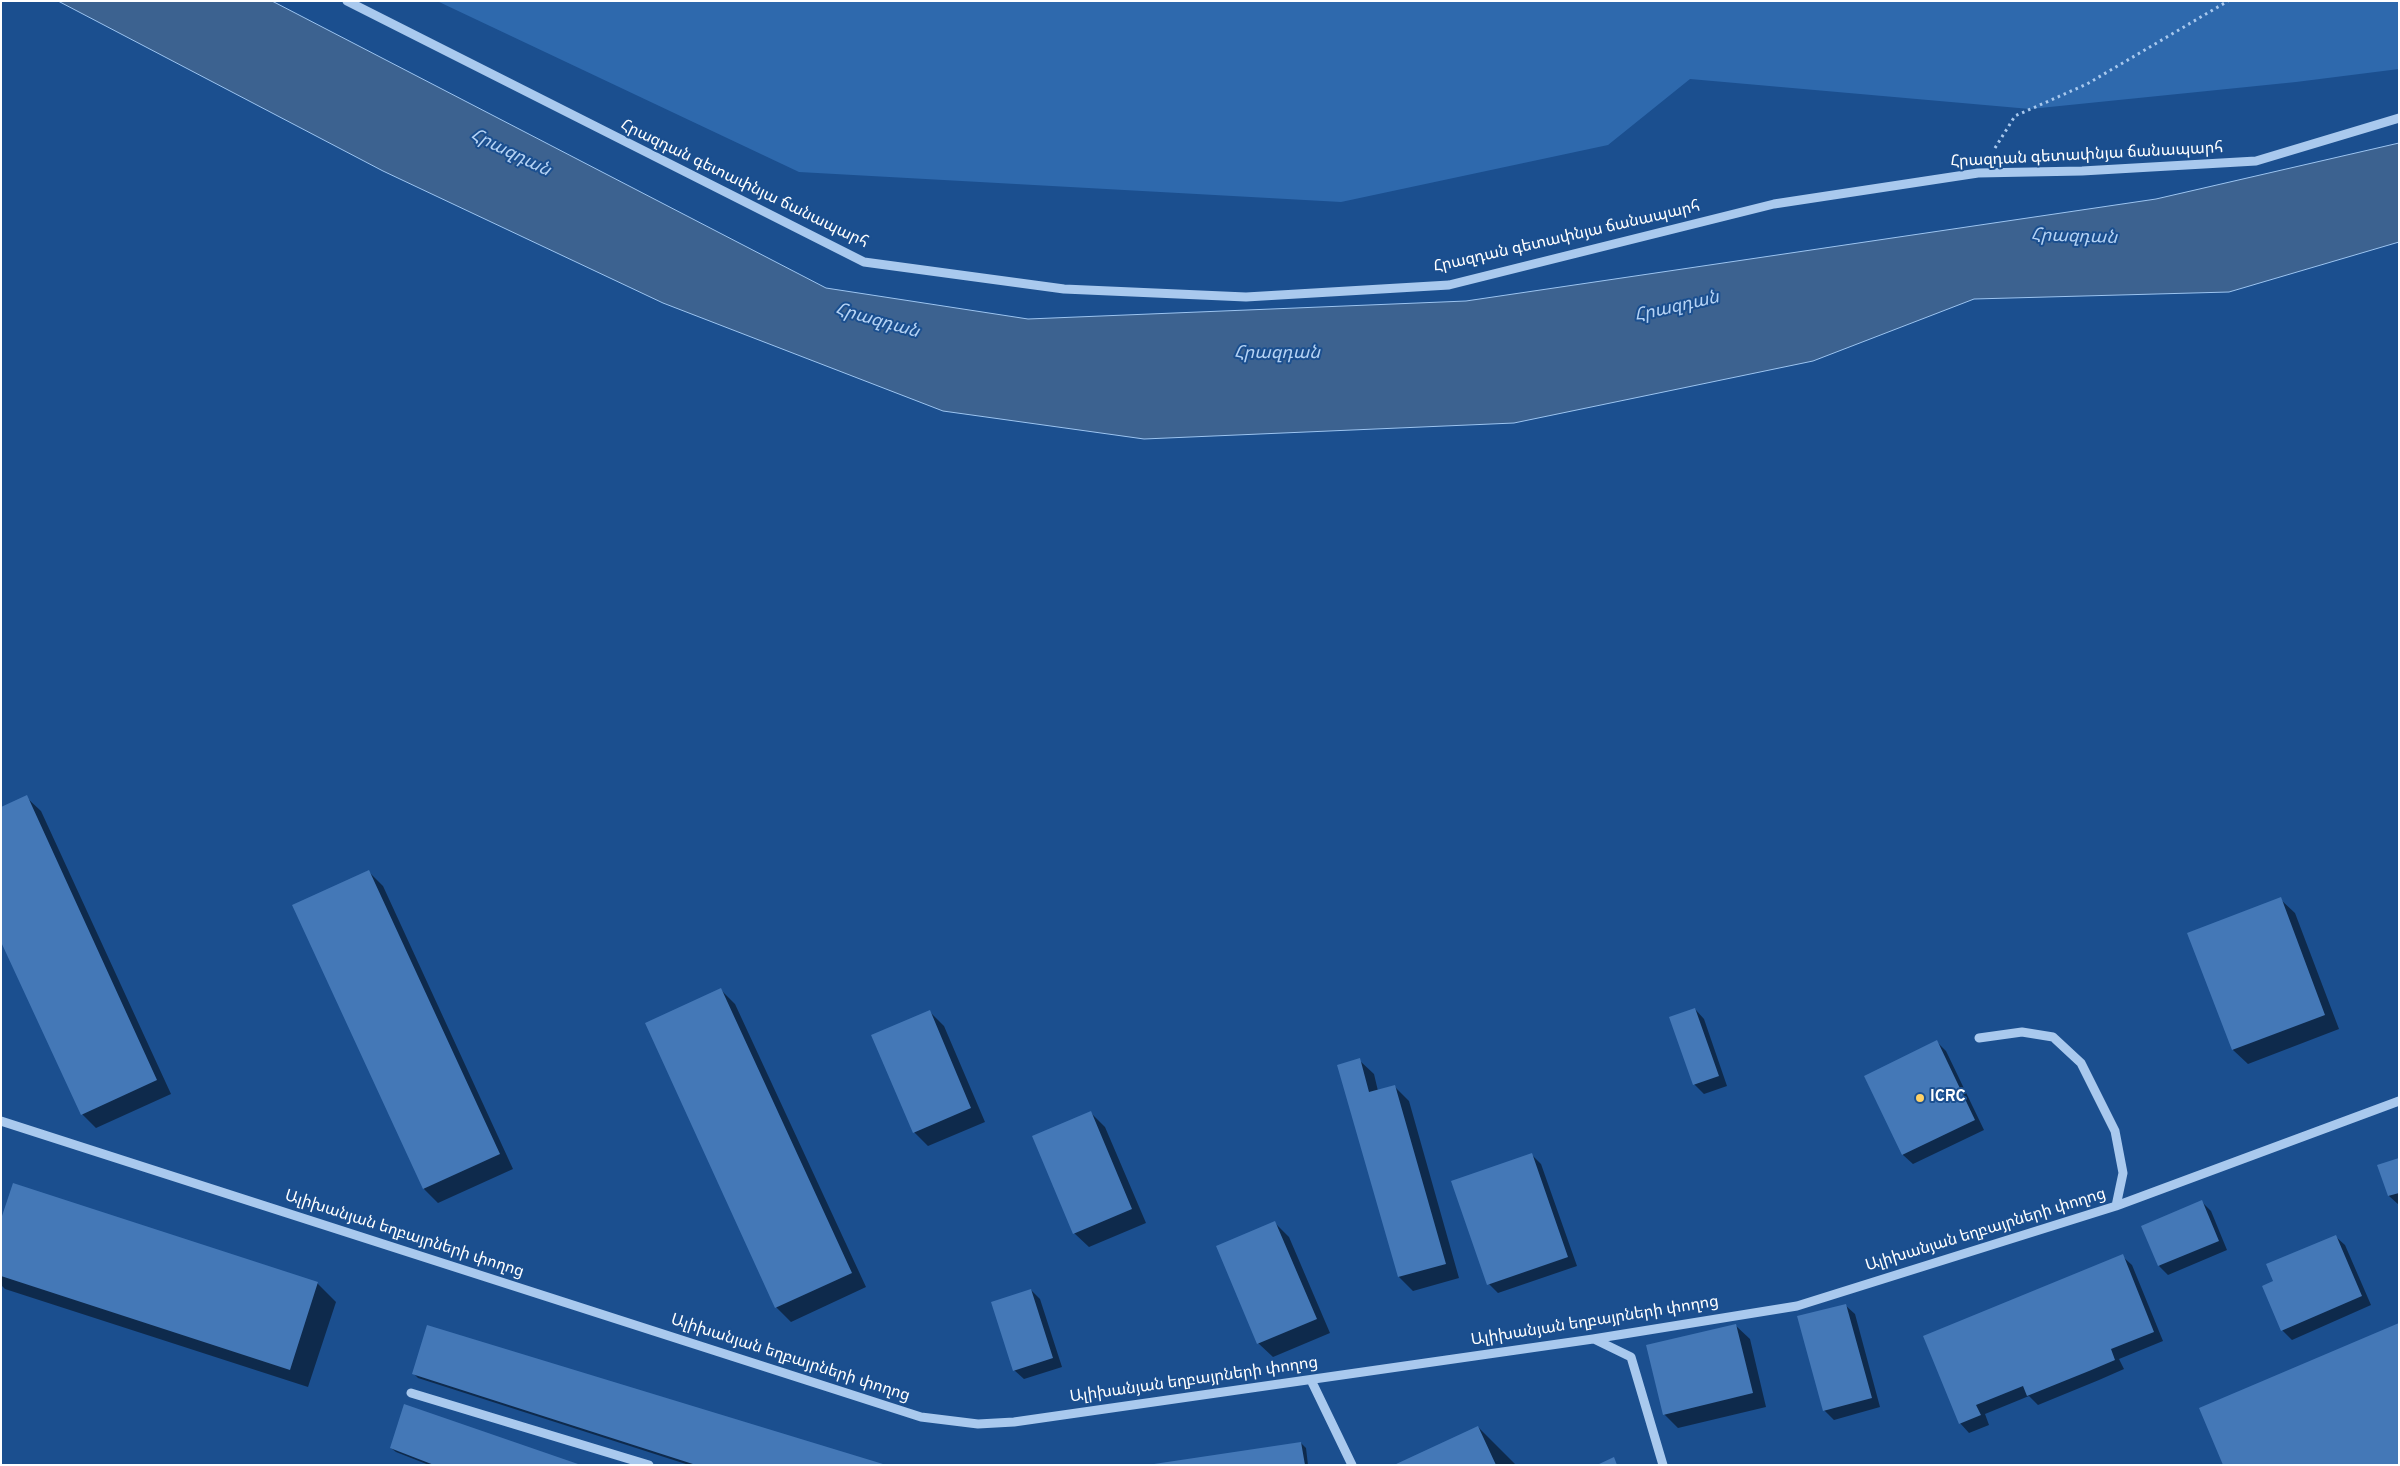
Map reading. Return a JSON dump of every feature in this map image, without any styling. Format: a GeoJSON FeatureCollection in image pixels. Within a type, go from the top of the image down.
{"type":"FeatureCollection","features":[{"type":"Feature","properties":{"kind":"street","name":"Հրազդան գետափնյա ճանապարհ"},"geometry":{"type":"LineString","coordinates":[[347,1],[864,262],[1064,289],[1246,297],[1449,285],[1774,204],[1978,174],[2082,171],[2256,161],[2399,118]]}},
{"type":"Feature","properties":{"kind":"street"},"geometry":{"type":"LineString","coordinates":[[1979,1038],[2022,1032],[2054,1038],[2082,1063],[2115,1131],[2123,1173],[2116,1206]]}},
{"type":"Feature","properties":{"kind":"street","name":"Ալիխանյան եղբայրների փողոց"},"geometry":{"type":"LineString","coordinates":[[1,1121],[921,1417],[978,1424],[1014,1422],[1311,1380],[1593,1339],[1797,1306],[2116,1206],[2399,1101]]}},
{"type":"Feature","properties":{"kind":"street"},"geometry":{"type":"LineString","coordinates":[[1593,1339],[1631,1357],[1663,1465]]}},
{"type":"Feature","properties":{"kind":"street"},"geometry":{"type":"LineString","coordinates":[[1311,1380],[1352,1465]]}},
{"type":"Feature","properties":{"kind":"street"},"geometry":{"type":"LineString","coordinates":[[411,1393],[649,1465]]}},
{"type":"Feature","properties":{"kind":"path"},"geometry":{"type":"LineString","coordinates":[[1978,174],[2015,116],[2087,84],[2228,1]]}},
{"type":"Feature","properties":{"kind":"shaded area"},"geometry":{"type":"Polygon","coordinates":[[[437,1],[2399,1],[2399,69],[2296,82],[2030,109],[1690,79],[1608,145],[1341,202],[799,172],[437,1]]]}},
{"type":"Feature","properties":{"kind":"water","name":"Հրազդան"},"geometry":{"type":"Polygon","coordinates":[[[58,1],[272,1],[826,288],[1028,319],[1466,301],[2156,199],[2399,143],[2399,242],[2229,292],[1974,299],[1813,361],[1514,423],[1144,439],[943,411],[663,303],[383,171],[58,1]]]}},
{"type":"Feature","properties":{"kind":"building"},"geometry":{"type":"Polygon","coordinates":[[[27,795],[157,1080],[81,1115],[1,942],[1,807],[27,795]]]}},
{"type":"Feature","properties":{"kind":"building"},"geometry":{"type":"Polygon","coordinates":[[[369,870],[500,1154],[423,1189],[292,905],[369,870]]]}},
{"type":"Feature","properties":{"kind":"building"},"geometry":{"type":"Polygon","coordinates":[[[2281,897],[2325,1015],[2232,1050],[2187,933],[2281,897]]]}},
{"type":"Feature","properties":{"kind":"building"},"geometry":{"type":"Polygon","coordinates":[[[721,988],[852,1273],[775,1308],[645,1023],[721,988]]]}},
{"type":"Feature","properties":{"kind":"building"},"geometry":{"type":"Polygon","coordinates":[[[1695,1008],[1719,1076],[1693,1085],[1669,1017],[1695,1008]]]}},
{"type":"Feature","properties":{"kind":"building"},"geometry":{"type":"Polygon","coordinates":[[[930,1010],[971,1108],[913,1133],[871,1035],[930,1010]]]}},
{"type":"Feature","properties":{"kind":"building","name":"ICRC"},"geometry":{"type":"Polygon","coordinates":[[[1937,1040],[1975,1120],[1902,1155],[1864,1076],[1937,1040]]]}},
{"type":"Feature","properties":{"kind":"building"},"geometry":{"type":"Polygon","coordinates":[[[1360,1058],[1369,1092],[1395,1085],[1446,1264],[1398,1277],[1337,1065],[1360,1058]]]}},
{"type":"Feature","properties":{"kind":"building"},"geometry":{"type":"Polygon","coordinates":[[[1091,1111],[1132,1209],[1073,1234],[1032,1136],[1091,1111]]]}},
{"type":"Feature","properties":{"kind":"building"},"geometry":{"type":"Polygon","coordinates":[[[1532,1153],[1568,1257],[1487,1285],[1451,1181],[1532,1153]]]}},
{"type":"Feature","properties":{"kind":"building"},"geometry":{"type":"Polygon","coordinates":[[[2399,1158],[2399,1193],[2388,1196],[2377,1165],[2399,1158]]]}},
{"type":"Feature","properties":{"kind":"building"},"geometry":{"type":"Polygon","coordinates":[[[13,1183],[318,1282],[290,1370],[1,1276],[1,1219],[13,1183]]]}},
{"type":"Feature","properties":{"kind":"building"},"geometry":{"type":"Polygon","coordinates":[[[2202,1200],[2219,1241],[2158,1266],[2141,1226],[2202,1200]]]}},
{"type":"Feature","properties":{"kind":"building"},"geometry":{"type":"Polygon","coordinates":[[[1275,1221],[1317,1319],[1257,1344],[1216,1246],[1275,1221]]]}},
{"type":"Feature","properties":{"kind":"building"},"geometry":{"type":"Polygon","coordinates":[[[2336,1235],[2362,1296],[2281,1331],[2262,1286],[2273,1281],[2266,1264],[2336,1235]]]}},
{"type":"Feature","properties":{"kind":"building"},"geometry":{"type":"Polygon","coordinates":[[[2123,1254],[2154,1332],[2111,1349],[2115,1360],[2089,1371],[2027,1396],[2023,1386],[1976,1405],[1981,1415],[1959,1424],[1923,1336],[2123,1254]]]}},
{"type":"Feature","properties":{"kind":"building"},"geometry":{"type":"Polygon","coordinates":[[[1031,1289],[1053,1358],[1013,1371],[991,1302],[1031,1289]]]}},
{"type":"Feature","properties":{"kind":"building"},"geometry":{"type":"Polygon","coordinates":[[[1846,1304],[1872,1398],[1823,1411],[1797,1316],[1846,1304]]]}},
{"type":"Feature","properties":{"kind":"building"},"geometry":{"type":"Polygon","coordinates":[[[2399,1323],[2399,1465],[2223,1465],[2199,1408],[2399,1323]]]}},
{"type":"Feature","properties":{"kind":"building"},"geometry":{"type":"Polygon","coordinates":[[[1736,1324],[1753,1393],[1663,1415],[1646,1345],[1736,1324]]]}},
{"type":"Feature","properties":{"kind":"building"},"geometry":{"type":"Polygon","coordinates":[[[427,1325],[883,1465],[696,1465],[412,1374],[427,1325]]]}},
{"type":"Feature","properties":{"kind":"building"},"geometry":{"type":"Polygon","coordinates":[[[404,1404],[578,1465],[434,1465],[390,1448],[404,1404]]]}},
{"type":"Feature","properties":{"kind":"building"},"geometry":{"type":"Polygon","coordinates":[[[1478,1426],[1496,1465],[1394,1465],[1478,1426]]]}},
{"type":"Feature","properties":{"kind":"building"},"geometry":{"type":"Polygon","coordinates":[[[1301,1442],[1305,1465],[1154,1465],[1154,1464],[1301,1442]]]}},
{"type":"Feature","properties":{"kind":"building"},"geometry":{"type":"Polygon","coordinates":[[[1614,1457],[1617,1465],[1597,1465],[1614,1457]]]}},
{"type":"Feature","properties":{"kind":"place","name":"ICRC"},"geometry":{"type":"Point","coordinates":[1920,1098]}}]}
